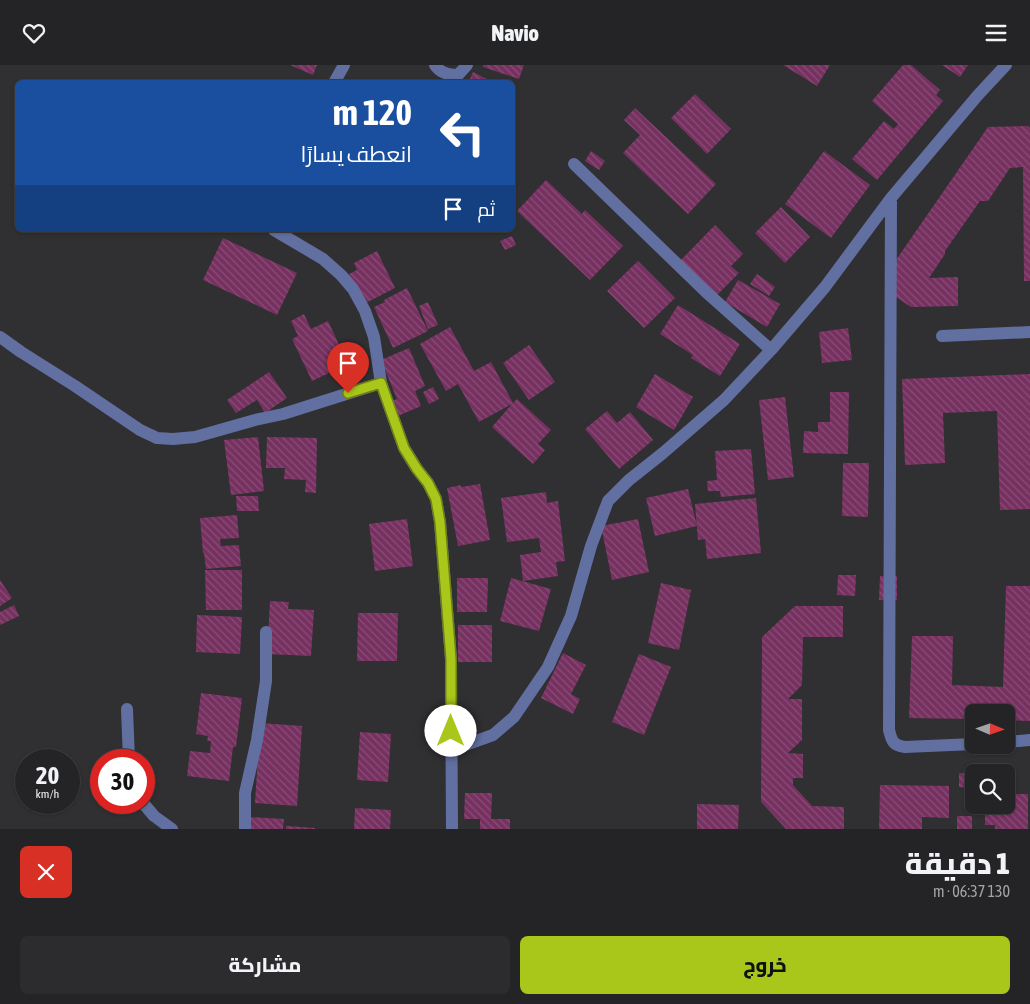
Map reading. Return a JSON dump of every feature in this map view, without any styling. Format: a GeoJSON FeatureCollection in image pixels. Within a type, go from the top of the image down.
{"type":"FeatureCollection","features":[{"type":"Feature","properties":{"kind":"street"},"geometry":{"type":"LineString","coordinates":[[336,80],[344,65]]}},
{"type":"Feature","properties":{"kind":"street"},"geometry":{"type":"LineString","coordinates":[[435,65],[437,69],[449,75],[458,75],[467,65]]}},
{"type":"Feature","properties":{"kind":"street"},"geometry":{"type":"LineString","coordinates":[[451,750],[493,735],[514,717],[548,667],[571,616],[590,546],[608,501],[629,480],[724,400],[771,350],[825,287],[891,198],[978,95],[1006,65]]}},
{"type":"Feature","properties":{"kind":"street"},"geometry":{"type":"LineString","coordinates":[[574,164],[706,292],[771,350]]}},
{"type":"Feature","properties":{"kind":"street"},"geometry":{"type":"LineString","coordinates":[[891,198],[889,730],[891,739],[896,746],[965,744]]}},
{"type":"Feature","properties":{"kind":"street"},"geometry":{"type":"LineString","coordinates":[[277,232],[323,259],[353,289],[365,311],[374,337],[381,383],[404,448],[428,483],[436,499],[440,522],[451,659],[452,829]]}},
{"type":"Feature","properties":{"kind":"street"},"geometry":{"type":"LineString","coordinates":[[942,336],[1030,332]]}},
{"type":"Feature","properties":{"kind":"street"},"geometry":{"type":"LineString","coordinates":[[0,337],[140,430],[157,438],[195,437],[283,414],[381,383]]}},
{"type":"Feature","properties":{"kind":"street"},"geometry":{"type":"LineString","coordinates":[[245,829],[245,793],[257,740],[266,681],[266,632]]}},
{"type":"Feature","properties":{"kind":"street"},"geometry":{"type":"LineString","coordinates":[[127,709],[129,749]]}},
{"type":"Feature","properties":{"kind":"street"},"geometry":{"type":"LineString","coordinates":[[1015,741],[1030,740]]}},
{"type":"Feature","properties":{"kind":"street"},"geometry":{"type":"LineString","coordinates":[[152,814],[172,829]]}},
{"type":"Feature","properties":{"kind":"building"},"geometry":{"type":"Polygon","coordinates":[[[290,65],[317,65],[313,75],[290,65]]]}},
{"type":"Feature","properties":{"kind":"building"},"geometry":{"type":"Polygon","coordinates":[[[483,65],[524,65],[519,79],[483,67],[483,65]]]}},
{"type":"Feature","properties":{"kind":"building"},"geometry":{"type":"Polygon","coordinates":[[[783,65],[830,65],[817,86],[783,65]]]}},
{"type":"Feature","properties":{"kind":"building"},"geometry":{"type":"Polygon","coordinates":[[[903,65],[911,65],[940,90],[936,95],[943,101],[877,180],[852,159],[884,121],[894,129],[898,124],[872,101],[903,65]]]}},
{"type":"Feature","properties":{"kind":"building"},"geometry":{"type":"Polygon","coordinates":[[[942,65],[968,65],[960,77],[942,65]]]}},
{"type":"Feature","properties":{"kind":"building"},"geometry":{"type":"Polygon","coordinates":[[[473,72],[489,80],[469,80],[473,72]]]}},
{"type":"Feature","properties":{"kind":"building"},"geometry":{"type":"Polygon","coordinates":[[[695,94],[731,129],[707,154],[671,118],[695,94]]]}},
{"type":"Feature","properties":{"kind":"building"},"geometry":{"type":"Polygon","coordinates":[[[635,108],[716,184],[688,214],[623,153],[640,135],[624,120],[635,108]]]}},
{"type":"Feature","properties":{"kind":"building"},"geometry":{"type":"Polygon","coordinates":[[[1028,126],[1030,128],[1030,281],[1024,281],[1023,167],[1010,168],[988,201],[980,201],[945,251],[945,254],[929,278],[958,277],[958,306],[911,307],[896,297],[896,260],[988,127],[1028,126]]]}},
{"type":"Feature","properties":{"kind":"building"},"geometry":{"type":"Polygon","coordinates":[[[591,151],[605,161],[599,170],[585,161],[591,151]]]}},
{"type":"Feature","properties":{"kind":"building"},"geometry":{"type":"Polygon","coordinates":[[[824,151],[870,185],[831,238],[785,204],[824,151]]]}},
{"type":"Feature","properties":{"kind":"building"},"geometry":{"type":"Polygon","coordinates":[[[546,180],[582,214],[585,210],[623,246],[590,280],[517,211],[546,180]]]}},
{"type":"Feature","properties":{"kind":"building"},"geometry":{"type":"Polygon","coordinates":[[[781,207],[810,237],[785,263],[755,233],[781,207]]]}},
{"type":"Feature","properties":{"kind":"building"},"geometry":{"type":"Polygon","coordinates":[[[715,225],[743,254],[731,266],[739,273],[714,298],[679,262],[715,225]]]}},
{"type":"Feature","properties":{"kind":"building"},"geometry":{"type":"Polygon","coordinates":[[[512,236],[516,245],[505,250],[500,241],[512,236]]]}},
{"type":"Feature","properties":{"kind":"building"},"geometry":{"type":"Polygon","coordinates":[[[223,238],[297,273],[277,315],[203,280],[223,238]]]}},
{"type":"Feature","properties":{"kind":"building"},"geometry":{"type":"Polygon","coordinates":[[[377,251],[395,288],[362,305],[347,275],[357,270],[354,263],[377,251]]]}},
{"type":"Feature","properties":{"kind":"building"},"geometry":{"type":"Polygon","coordinates":[[[638,261],[675,298],[644,328],[607,291],[638,261]]]}},
{"type":"Feature","properties":{"kind":"building"},"geometry":{"type":"Polygon","coordinates":[[[757,274],[775,287],[769,296],[750,284],[757,274]]]}},
{"type":"Feature","properties":{"kind":"building"},"geometry":{"type":"Polygon","coordinates":[[[738,280],[780,304],[767,327],[725,302],[738,280]]]}},
{"type":"Feature","properties":{"kind":"building"},"geometry":{"type":"Polygon","coordinates":[[[407,288],[428,331],[393,348],[374,307],[407,288]]]}},
{"type":"Feature","properties":{"kind":"building"},"geometry":{"type":"Polygon","coordinates":[[[428,302],[438,325],[428,329],[419,306],[428,302]]]}},
{"type":"Feature","properties":{"kind":"building"},"geometry":{"type":"Polygon","coordinates":[[[678,305],[740,344],[720,376],[691,358],[693,355],[660,334],[678,305]]]}},
{"type":"Feature","properties":{"kind":"building"},"geometry":{"type":"Polygon","coordinates":[[[304,314],[311,329],[328,321],[348,364],[312,381],[292,339],[298,336],[291,321],[304,314]]]}},
{"type":"Feature","properties":{"kind":"building"},"geometry":{"type":"Polygon","coordinates":[[[450,327],[474,371],[491,362],[513,403],[517,399],[551,430],[538,444],[545,450],[533,464],[492,427],[512,404],[479,422],[458,384],[446,391],[420,344],[450,327]]]}},
{"type":"Feature","properties":{"kind":"building"},"geometry":{"type":"Polygon","coordinates":[[[848,328],[852,360],[822,363],[819,332],[848,328]]]}},
{"type":"Feature","properties":{"kind":"building"},"geometry":{"type":"Polygon","coordinates":[[[529,345],[555,382],[529,400],[503,363],[529,345]]]}},
{"type":"Feature","properties":{"kind":"building"},"geometry":{"type":"Polygon","coordinates":[[[409,348],[425,386],[415,391],[421,406],[398,416],[392,401],[397,399],[381,360],[409,348]]]}},
{"type":"Feature","properties":{"kind":"building"},"geometry":{"type":"Polygon","coordinates":[[[269,372],[287,398],[265,413],[257,400],[236,413],[227,400],[269,372]]]}},
{"type":"Feature","properties":{"kind":"building"},"geometry":{"type":"Polygon","coordinates":[[[655,374],[693,397],[674,430],[636,407],[655,374]]]}},
{"type":"Feature","properties":{"kind":"building"},"geometry":{"type":"Polygon","coordinates":[[[1030,374],[1030,509],[1000,510],[997,411],[943,413],[945,463],[905,465],[902,379],[1030,374]]]}},
{"type":"Feature","properties":{"kind":"building"},"geometry":{"type":"Polygon","coordinates":[[[433,387],[439,399],[429,404],[423,392],[433,387]]]}},
{"type":"Feature","properties":{"kind":"building"},"geometry":{"type":"Polygon","coordinates":[[[830,392],[849,392],[848,454],[803,453],[804,431],[818,432],[818,422],[830,422],[830,392]]]}},
{"type":"Feature","properties":{"kind":"building"},"geometry":{"type":"Polygon","coordinates":[[[785,397],[794,477],[768,480],[759,400],[785,397]]]}},
{"type":"Feature","properties":{"kind":"building"},"geometry":{"type":"Polygon","coordinates":[[[607,411],[617,423],[630,412],[653,440],[619,469],[585,429],[607,411]]]}},
{"type":"Feature","properties":{"kind":"building"},"geometry":{"type":"Polygon","coordinates":[[[258,437],[264,491],[231,495],[224,440],[258,437]]]}},
{"type":"Feature","properties":{"kind":"building"},"geometry":{"type":"Polygon","coordinates":[[[267,437],[317,438],[316,493],[305,492],[306,480],[284,479],[285,468],[266,468],[267,437]]]}},
{"type":"Feature","properties":{"kind":"building"},"geometry":{"type":"Polygon","coordinates":[[[751,449],[755,494],[721,497],[720,491],[708,491],[707,481],[717,480],[715,451],[751,449]]]}},
{"type":"Feature","properties":{"kind":"building"},"geometry":{"type":"Polygon","coordinates":[[[843,463],[869,463],[868,517],[842,516],[843,463]]]}},
{"type":"Feature","properties":{"kind":"building"},"geometry":{"type":"Polygon","coordinates":[[[480,484],[490,540],[458,546],[447,488],[480,484]]]}},
{"type":"Feature","properties":{"kind":"building"},"geometry":{"type":"Polygon","coordinates":[[[688,489],[697,526],[655,536],[646,498],[688,489]]]}},
{"type":"Feature","properties":{"kind":"building"},"geometry":{"type":"Polygon","coordinates":[[[546,492],[547,503],[558,501],[565,561],[556,562],[558,576],[523,581],[520,555],[541,552],[539,538],[507,542],[501,498],[546,492]]]}},
{"type":"Feature","properties":{"kind":"building"},"geometry":{"type":"Polygon","coordinates":[[[236,496],[258,496],[259,511],[237,511],[236,496]]]}},
{"type":"Feature","properties":{"kind":"building"},"geometry":{"type":"Polygon","coordinates":[[[756,498],[761,553],[707,559],[705,539],[698,540],[695,504],[756,498]]]}},
{"type":"Feature","properties":{"kind":"building"},"geometry":{"type":"Polygon","coordinates":[[[237,515],[239,538],[220,539],[221,546],[239,545],[241,566],[206,569],[200,518],[237,515]]]}},
{"type":"Feature","properties":{"kind":"building"},"geometry":{"type":"Polygon","coordinates":[[[407,519],[413,566],[375,571],[369,524],[407,519]]]}},
{"type":"Feature","properties":{"kind":"building"},"geometry":{"type":"Polygon","coordinates":[[[638,519],[649,572],[612,580],[601,526],[638,519]]]}},
{"type":"Feature","properties":{"kind":"building"},"geometry":{"type":"Polygon","coordinates":[[[205,570],[242,570],[242,610],[206,610],[205,570]]]}},
{"type":"Feature","properties":{"kind":"building"},"geometry":{"type":"Polygon","coordinates":[[[838,575],[856,575],[855,596],[837,595],[838,575]]]}},
{"type":"Feature","properties":{"kind":"building"},"geometry":{"type":"Polygon","coordinates":[[[880,576],[897,576],[897,600],[879,600],[880,576]]]}},
{"type":"Feature","properties":{"kind":"building"},"geometry":{"type":"Polygon","coordinates":[[[457,578],[488,578],[487,612],[457,612],[457,578]]]}},
{"type":"Feature","properties":{"kind":"building"},"geometry":{"type":"Polygon","coordinates":[[[511,578],[551,589],[539,631],[500,621],[511,578]]]}},
{"type":"Feature","properties":{"kind":"building"},"geometry":{"type":"Polygon","coordinates":[[[0,580],[12,598],[0,606],[0,580]]]}},
{"type":"Feature","properties":{"kind":"building"},"geometry":{"type":"Polygon","coordinates":[[[661,583],[691,590],[679,650],[648,643],[661,583]]]}},
{"type":"Feature","properties":{"kind":"building"},"geometry":{"type":"Polygon","coordinates":[[[1006,586],[1030,586],[1030,721],[1015,720],[1015,704],[965,704],[965,719],[909,718],[912,636],[953,636],[952,685],[1003,687],[1006,586]]]}},
{"type":"Feature","properties":{"kind":"building"},"geometry":{"type":"Polygon","coordinates":[[[270,601],[289,602],[288,609],[314,610],[311,656],[267,654],[270,601]]]}},
{"type":"Feature","properties":{"kind":"building"},"geometry":{"type":"Polygon","coordinates":[[[14,605],[19,616],[0,625],[0,612],[14,605]]]}},
{"type":"Feature","properties":{"kind":"building"},"geometry":{"type":"Polygon","coordinates":[[[795,606],[843,606],[843,637],[803,637],[802,685],[788,699],[802,699],[802,740],[788,753],[803,754],[803,778],[793,778],[793,785],[812,806],[844,807],[844,829],[786,829],[761,802],[762,637],[795,606]]]}},
{"type":"Feature","properties":{"kind":"building"},"geometry":{"type":"Polygon","coordinates":[[[358,613],[398,613],[397,661],[357,661],[358,613]]]}},
{"type":"Feature","properties":{"kind":"building"},"geometry":{"type":"Polygon","coordinates":[[[197,615],[242,617],[240,654],[196,652],[197,615]]]}},
{"type":"Feature","properties":{"kind":"building"},"geometry":{"type":"Polygon","coordinates":[[[458,625],[492,625],[492,662],[458,662],[458,625]]]}},
{"type":"Feature","properties":{"kind":"building"},"geometry":{"type":"Polygon","coordinates":[[[563,653],[586,665],[571,694],[580,699],[573,714],[541,698],[563,653]]]}},
{"type":"Feature","properties":{"kind":"building"},"geometry":{"type":"Polygon","coordinates":[[[639,654],[671,667],[644,735],[612,722],[639,654]]]}},
{"type":"Feature","properties":{"kind":"building"},"geometry":{"type":"Polygon","coordinates":[[[201,693],[242,698],[236,747],[233,747],[229,781],[187,776],[190,751],[210,753],[211,741],[207,741],[208,736],[196,734],[201,693]]]}},
{"type":"Feature","properties":{"kind":"building"},"geometry":{"type":"Polygon","coordinates":[[[260,723],[302,726],[297,806],[255,803],[260,723]]]}},
{"type":"Feature","properties":{"kind":"building"},"geometry":{"type":"Polygon","coordinates":[[[360,732],[391,734],[388,782],[357,780],[360,732]]]}},
{"type":"Feature","properties":{"kind":"building"},"geometry":{"type":"Polygon","coordinates":[[[959,773],[965,773],[965,788],[959,787],[959,773]]]}},
{"type":"Feature","properties":{"kind":"building"},"geometry":{"type":"Polygon","coordinates":[[[880,785],[949,786],[949,818],[922,817],[922,829],[879,829],[880,785]]]}},
{"type":"Feature","properties":{"kind":"building"},"geometry":{"type":"Polygon","coordinates":[[[465,793],[492,793],[491,819],[510,819],[510,829],[480,829],[480,819],[464,819],[465,793]]]}},
{"type":"Feature","properties":{"kind":"building"},"geometry":{"type":"Polygon","coordinates":[[[1015,794],[1028,794],[1028,829],[995,829],[995,825],[985,825],[985,814],[1015,814],[1015,794]]]}},
{"type":"Feature","properties":{"kind":"building"},"geometry":{"type":"Polygon","coordinates":[[[697,804],[739,805],[738,829],[697,829],[697,804]]]}},
{"type":"Feature","properties":{"kind":"building"},"geometry":{"type":"Polygon","coordinates":[[[355,808],[391,810],[390,829],[354,829],[355,808]]]}},
{"type":"Feature","properties":{"kind":"building"},"geometry":{"type":"Polygon","coordinates":[[[957,816],[972,816],[972,829],[957,829],[957,816]]]}},
{"type":"Feature","properties":{"kind":"building"},"geometry":{"type":"Polygon","coordinates":[[[248,817],[284,819],[283,829],[247,829],[248,817]]]}},
{"type":"Feature","properties":{"kind":"building"},"geometry":{"type":"Polygon","coordinates":[[[286,826],[315,828],[315,829],[286,829],[286,826]]]}},
{"type":"Feature","properties":{"kind":"route"},"geometry":{"type":"LineString","coordinates":[[348,393],[381,383],[404,448],[428,483],[436,499],[440,522],[451,659],[451,731]]}}]}
